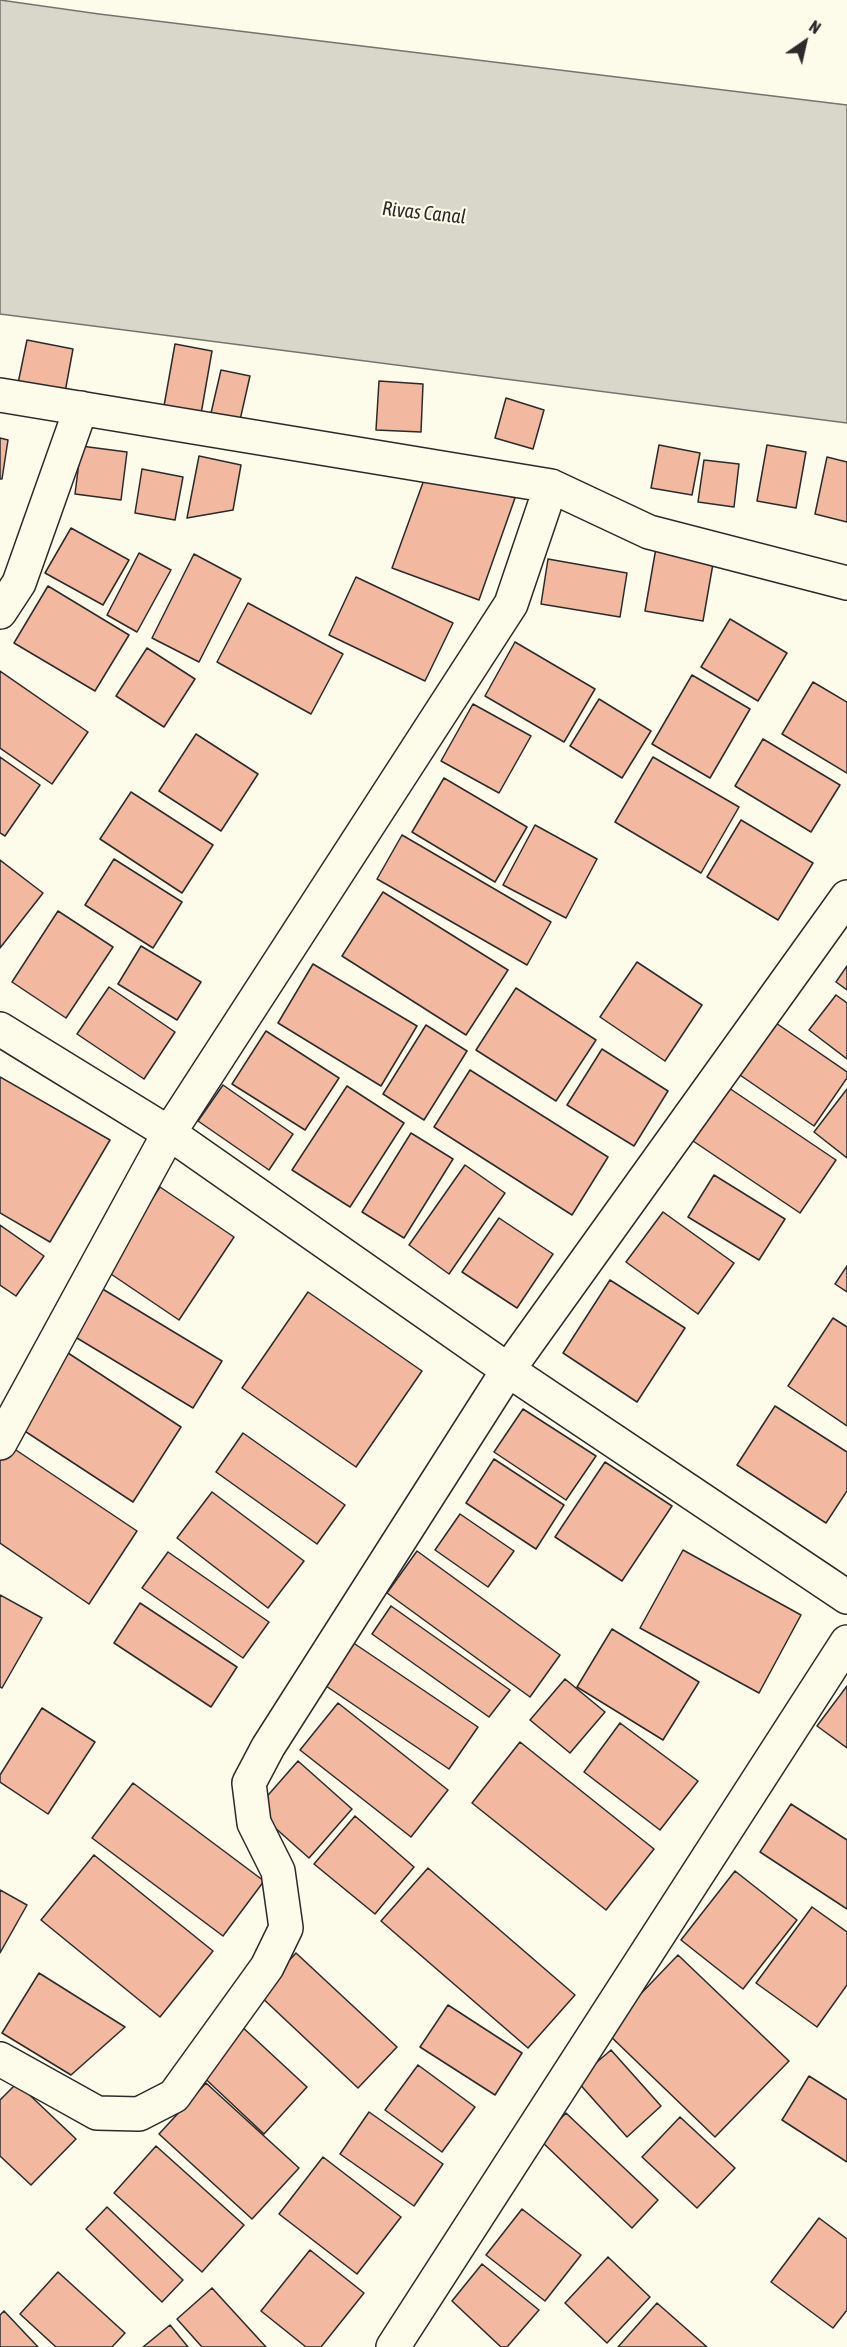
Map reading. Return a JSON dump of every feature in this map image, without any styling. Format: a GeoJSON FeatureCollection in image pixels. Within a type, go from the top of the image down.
{"type":"FeatureCollection","features":[{"type":"Feature","properties":{"kind":"street"},"geometry":{"type":"LineString","coordinates":[[0,395],[551,486],[649,532],[847,583]]}},
{"type":"Feature","properties":{"kind":"street"},"geometry":{"type":"LineString","coordinates":[[0,612],[19,583],[81,408]]}},
{"type":"Feature","properties":{"kind":"street"},"geometry":{"type":"LineString","coordinates":[[0,1443],[169,1133],[511,604],[551,486]]}},
{"type":"Feature","properties":{"kind":"street"},"geometry":{"type":"LineString","coordinates":[[0,2059],[98,2113],[139,2114],[174,2096],[267,1966],[286,1928],[278,1871],[254,1824],[249,1783],[268,1747],[508,1370],[847,897]]}},
{"type":"Feature","properties":{"kind":"street"},"geometry":{"type":"LineString","coordinates":[[0,1029],[169,1133],[508,1370],[847,1597]]}},
{"type":"Feature","properties":{"kind":"street"},"geometry":{"type":"LineString","coordinates":[[393,2347],[847,1642]]}},
{"type":"Feature","properties":{"kind":"water","name":"Rivas Canal"},"geometry":{"type":"Polygon","coordinates":[[[0,0],[847,105],[847,423],[0,314],[0,0]]]}},
{"type":"Feature","properties":{"kind":"building"},"geometry":{"type":"Polygon","coordinates":[[[27,340],[73,349],[63,403],[16,393],[27,340]]]}},
{"type":"Feature","properties":{"kind":"building"},"geometry":{"type":"Polygon","coordinates":[[[175,344],[212,351],[201,414],[164,406],[175,344]]]}},
{"type":"Feature","properties":{"kind":"building"},"geometry":{"type":"Polygon","coordinates":[[[221,370],[250,376],[240,420],[211,413],[221,370]]]}},
{"type":"Feature","properties":{"kind":"building"},"geometry":{"type":"Polygon","coordinates":[[[379,381],[423,384],[421,432],[376,430],[379,381]]]}},
{"type":"Feature","properties":{"kind":"building"},"geometry":{"type":"Polygon","coordinates":[[[506,398],[544,410],[533,449],[495,438],[506,398]]]}},
{"type":"Feature","properties":{"kind":"building"},"geometry":{"type":"Polygon","coordinates":[[[0,438],[8,440],[2,479],[0,479],[0,438]]]}},
{"type":"Feature","properties":{"kind":"building"},"geometry":{"type":"Polygon","coordinates":[[[659,445],[700,453],[692,495],[651,488],[659,445]]]}},
{"type":"Feature","properties":{"kind":"building"},"geometry":{"type":"Polygon","coordinates":[[[767,445],[806,452],[796,508],[757,501],[767,445]]]}},
{"type":"Feature","properties":{"kind":"building"},"geometry":{"type":"Polygon","coordinates":[[[81,446],[127,452],[121,500],[75,494],[81,446]]]}},
{"type":"Feature","properties":{"kind":"building"},"geometry":{"type":"Polygon","coordinates":[[[199,456],[241,465],[233,510],[187,518],[199,456]]]}},
{"type":"Feature","properties":{"kind":"building"},"geometry":{"type":"Polygon","coordinates":[[[827,457],[847,462],[847,522],[815,514],[827,457]]]}},
{"type":"Feature","properties":{"kind":"building"},"geometry":{"type":"Polygon","coordinates":[[[704,460],[739,464],[734,507],[698,502],[704,460]]]}},
{"type":"Feature","properties":{"kind":"building"},"geometry":{"type":"Polygon","coordinates":[[[429,466],[515,498],[479,600],[392,568],[429,466]]]}},
{"type":"Feature","properties":{"kind":"building"},"geometry":{"type":"Polygon","coordinates":[[[142,469],[183,477],[175,520],[135,513],[142,469]]]}},
{"type":"Feature","properties":{"kind":"building"},"geometry":{"type":"Polygon","coordinates":[[[71,528],[129,560],[103,605],[45,573],[71,528]]]}},
{"type":"Feature","properties":{"kind":"building"},"geometry":{"type":"Polygon","coordinates":[[[656,548],[714,558],[703,621],[645,611],[656,548]]]}},
{"type":"Feature","properties":{"kind":"building"},"geometry":{"type":"Polygon","coordinates":[[[139,553],[171,570],[137,632],[107,615],[139,553]]]}},
{"type":"Feature","properties":{"kind":"building"},"geometry":{"type":"Polygon","coordinates":[[[194,554],[241,579],[199,662],[152,638],[194,554]]]}},
{"type":"Feature","properties":{"kind":"building"},"geometry":{"type":"Polygon","coordinates":[[[548,559],[627,573],[620,617],[541,604],[548,559]]]}},
{"type":"Feature","properties":{"kind":"building"},"geometry":{"type":"Polygon","coordinates":[[[356,577],[453,623],[425,681],[329,635],[356,577]]]}},
{"type":"Feature","properties":{"kind":"building"},"geometry":{"type":"Polygon","coordinates":[[[48,586],[129,635],[95,691],[14,643],[48,586]]]}},
{"type":"Feature","properties":{"kind":"building"},"geometry":{"type":"Polygon","coordinates":[[[248,603],[343,654],[311,714],[217,662],[248,603]]]}},
{"type":"Feature","properties":{"kind":"building"},"geometry":{"type":"Polygon","coordinates":[[[730,619],[787,653],[758,701],[701,667],[730,619]]]}},
{"type":"Feature","properties":{"kind":"building"},"geometry":{"type":"Polygon","coordinates":[[[515,642],[595,689],[564,742],[485,696],[515,642]]]}},
{"type":"Feature","properties":{"kind":"building"},"geometry":{"type":"Polygon","coordinates":[[[147,648],[195,679],[164,727],[116,696],[147,648]]]}},
{"type":"Feature","properties":{"kind":"building"},"geometry":{"type":"Polygon","coordinates":[[[0,671],[88,732],[52,784],[0,748],[0,671]]]}},
{"type":"Feature","properties":{"kind":"building"},"geometry":{"type":"Polygon","coordinates":[[[692,675],[750,709],[710,778],[652,744],[692,675]]]}},
{"type":"Feature","properties":{"kind":"building"},"geometry":{"type":"Polygon","coordinates":[[[813,682],[847,702],[847,773],[782,734],[813,682]]]}},
{"type":"Feature","properties":{"kind":"building"},"geometry":{"type":"Polygon","coordinates":[[[599,699],[651,731],[622,778],[570,746],[599,699]]]}},
{"type":"Feature","properties":{"kind":"building"},"geometry":{"type":"Polygon","coordinates":[[[473,704],[531,736],[499,793],[441,761],[473,704]]]}},
{"type":"Feature","properties":{"kind":"building"},"geometry":{"type":"Polygon","coordinates":[[[196,734],[258,774],[221,831],[159,791],[196,734]]]}},
{"type":"Feature","properties":{"kind":"building"},"geometry":{"type":"Polygon","coordinates":[[[763,739],[840,785],[811,832],[735,786],[763,739]]]}},
{"type":"Feature","properties":{"kind":"building"},"geometry":{"type":"Polygon","coordinates":[[[0,757],[40,785],[5,836],[0,833],[0,757]]]}},
{"type":"Feature","properties":{"kind":"building"},"geometry":{"type":"Polygon","coordinates":[[[653,757],[739,807],[701,873],[615,822],[653,757]]]}},
{"type":"Feature","properties":{"kind":"building"},"geometry":{"type":"Polygon","coordinates":[[[444,778],[527,827],[495,882],[412,832],[444,778]]]}},
{"type":"Feature","properties":{"kind":"building"},"geometry":{"type":"Polygon","coordinates":[[[131,792],[213,845],[182,893],[100,839],[131,792]]]}},
{"type":"Feature","properties":{"kind":"building"},"geometry":{"type":"Polygon","coordinates":[[[741,820],[813,863],[778,920],[707,877],[741,820]]]}},
{"type":"Feature","properties":{"kind":"building"},"geometry":{"type":"Polygon","coordinates":[[[535,825],[597,859],[566,918],[503,885],[535,825]]]}},
{"type":"Feature","properties":{"kind":"building"},"geometry":{"type":"Polygon","coordinates":[[[402,835],[551,922],[527,965],[377,879],[402,835]]]}},
{"type":"Feature","properties":{"kind":"building"},"geometry":{"type":"Polygon","coordinates":[[[114,859],[182,902],[153,948],[85,905],[114,859]]]}},
{"type":"Feature","properties":{"kind":"building"},"geometry":{"type":"Polygon","coordinates":[[[0,860],[43,893],[0,948],[0,860]]]}},
{"type":"Feature","properties":{"kind":"building"},"geometry":{"type":"Polygon","coordinates":[[[383,892],[508,970],[466,1035],[342,956],[383,892]]]}},
{"type":"Feature","properties":{"kind":"building"},"geometry":{"type":"Polygon","coordinates":[[[58,911],[113,947],[66,1018],[12,982],[58,911]]]}},
{"type":"Feature","properties":{"kind":"building"},"geometry":{"type":"Polygon","coordinates":[[[141,946],[201,982],[177,1020],[118,984],[141,946]]]}},
{"type":"Feature","properties":{"kind":"building"},"geometry":{"type":"Polygon","coordinates":[[[637,962],[702,1005],[665,1061],[600,1017],[637,962]]]}},
{"type":"Feature","properties":{"kind":"building"},"geometry":{"type":"Polygon","coordinates":[[[313,964],[417,1026],[381,1086],[278,1023],[313,964]]]}},
{"type":"Feature","properties":{"kind":"building"},"geometry":{"type":"Polygon","coordinates":[[[847,966],[847,990],[836,982],[847,966]]]}},
{"type":"Feature","properties":{"kind":"building"},"geometry":{"type":"Polygon","coordinates":[[[109,987],[175,1032],[144,1079],[77,1034],[109,987]]]}},
{"type":"Feature","properties":{"kind":"building"},"geometry":{"type":"Polygon","coordinates":[[[516,988],[596,1040],[556,1101],[476,1050],[516,988]]]}},
{"type":"Feature","properties":{"kind":"building"},"geometry":{"type":"Polygon","coordinates":[[[836,995],[847,1003],[847,1059],[809,1030],[836,995]]]}},
{"type":"Feature","properties":{"kind":"building"},"geometry":{"type":"Polygon","coordinates":[[[773,1021],[847,1072],[847,1078],[814,1126],[737,1073],[773,1021]]]}},
{"type":"Feature","properties":{"kind":"building"},"geometry":{"type":"Polygon","coordinates":[[[426,1025],[467,1051],[424,1120],[383,1094],[426,1025]]]}},
{"type":"Feature","properties":{"kind":"building"},"geometry":{"type":"Polygon","coordinates":[[[266,1031],[339,1078],[305,1130],[232,1084],[266,1031]]]}},
{"type":"Feature","properties":{"kind":"building"},"geometry":{"type":"Polygon","coordinates":[[[602,1049],[668,1091],[634,1146],[567,1105],[602,1049]]]}},
{"type":"Feature","properties":{"kind":"building"},"geometry":{"type":"Polygon","coordinates":[[[470,1070],[608,1157],[572,1215],[434,1127],[470,1070]]]}},
{"type":"Feature","properties":{"kind":"building"},"geometry":{"type":"Polygon","coordinates":[[[0,1077],[110,1140],[50,1242],[0,1213],[0,1077]]]}},
{"type":"Feature","properties":{"kind":"building"},"geometry":{"type":"Polygon","coordinates":[[[223,1085],[293,1134],[269,1170],[198,1121],[223,1085]]]}},
{"type":"Feature","properties":{"kind":"building"},"geometry":{"type":"Polygon","coordinates":[[[347,1086],[404,1123],[350,1207],[292,1170],[347,1086]]]}},
{"type":"Feature","properties":{"kind":"building"},"geometry":{"type":"Polygon","coordinates":[[[729,1088],[836,1160],[800,1213],[693,1141],[729,1088]]]}},
{"type":"Feature","properties":{"kind":"building"},"geometry":{"type":"Polygon","coordinates":[[[847,1089],[847,1158],[814,1132],[847,1089]]]}},
{"type":"Feature","properties":{"kind":"building"},"geometry":{"type":"Polygon","coordinates":[[[411,1133],[453,1159],[404,1238],[362,1212],[411,1133]]]}},
{"type":"Feature","properties":{"kind":"building"},"geometry":{"type":"Polygon","coordinates":[[[465,1165],[505,1193],[449,1274],[409,1245],[465,1165]]]}},
{"type":"Feature","properties":{"kind":"building"},"geometry":{"type":"Polygon","coordinates":[[[714,1175],[785,1219],[759,1260],[688,1217],[714,1175]]]}},
{"type":"Feature","properties":{"kind":"building"},"geometry":{"type":"Polygon","coordinates":[[[160,1187],[234,1237],[179,1320],[105,1270],[160,1187]]]}},
{"type":"Feature","properties":{"kind":"building"},"geometry":{"type":"Polygon","coordinates":[[[663,1212],[734,1263],[698,1314],[626,1262],[663,1212]]]}},
{"type":"Feature","properties":{"kind":"building"},"geometry":{"type":"Polygon","coordinates":[[[499,1218],[553,1254],[517,1308],[462,1272],[499,1218]]]}},
{"type":"Feature","properties":{"kind":"building"},"geometry":{"type":"Polygon","coordinates":[[[0,1225],[44,1256],[16,1296],[0,1285],[0,1225]]]}},
{"type":"Feature","properties":{"kind":"building"},"geometry":{"type":"Polygon","coordinates":[[[847,1266],[847,1292],[835,1284],[847,1266]]]}},
{"type":"Feature","properties":{"kind":"building"},"geometry":{"type":"Polygon","coordinates":[[[610,1280],[685,1328],[637,1402],[563,1353],[610,1280]]]}},
{"type":"Feature","properties":{"kind":"building"},"geometry":{"type":"Polygon","coordinates":[[[96,1285],[222,1361],[193,1408],[67,1332],[96,1285]]]}},
{"type":"Feature","properties":{"kind":"building"},"geometry":{"type":"Polygon","coordinates":[[[308,1292],[422,1371],[356,1467],[242,1388],[308,1292]]]}},
{"type":"Feature","properties":{"kind":"building"},"geometry":{"type":"Polygon","coordinates":[[[833,1318],[847,1327],[847,1426],[788,1386],[833,1318]]]}},
{"type":"Feature","properties":{"kind":"building"},"geometry":{"type":"Polygon","coordinates":[[[65,1351],[181,1427],[133,1502],[17,1426],[65,1351]]]}},
{"type":"Feature","properties":{"kind":"building"},"geometry":{"type":"Polygon","coordinates":[[[775,1406],[847,1452],[847,1491],[826,1523],[737,1465],[775,1406]]]}},
{"type":"Feature","properties":{"kind":"building"},"geometry":{"type":"Polygon","coordinates":[[[523,1409],[596,1456],[566,1500],[494,1452],[523,1409]]]}},
{"type":"Feature","properties":{"kind":"building"},"geometry":{"type":"Polygon","coordinates":[[[243,1433],[345,1505],[317,1544],[216,1472],[243,1433]]]}},
{"type":"Feature","properties":{"kind":"building"},"geometry":{"type":"Polygon","coordinates":[[[7,1444],[137,1531],[89,1604],[0,1543],[0,1461],[7,1444]]]}},
{"type":"Feature","properties":{"kind":"building"},"geometry":{"type":"Polygon","coordinates":[[[494,1459],[564,1505],[536,1549],[466,1503],[494,1459]]]}},
{"type":"Feature","properties":{"kind":"building"},"geometry":{"type":"Polygon","coordinates":[[[605,1462],[672,1506],[622,1581],[555,1537],[605,1462]]]}},
{"type":"Feature","properties":{"kind":"building"},"geometry":{"type":"Polygon","coordinates":[[[212,1492],[304,1561],[268,1608],[177,1538],[212,1492]]]}},
{"type":"Feature","properties":{"kind":"building"},"geometry":{"type":"Polygon","coordinates":[[[460,1514],[514,1551],[488,1587],[435,1550],[460,1514]]]}},
{"type":"Feature","properties":{"kind":"building"},"geometry":{"type":"Polygon","coordinates":[[[683,1550],[801,1615],[759,1693],[640,1628],[683,1550]]]}},
{"type":"Feature","properties":{"kind":"building"},"geometry":{"type":"Polygon","coordinates":[[[417,1551],[560,1655],[530,1697],[387,1593],[417,1551]]]}},
{"type":"Feature","properties":{"kind":"building"},"geometry":{"type":"Polygon","coordinates":[[[168,1552],[269,1622],[243,1658],[142,1588],[168,1552]]]}},
{"type":"Feature","properties":{"kind":"building"},"geometry":{"type":"Polygon","coordinates":[[[0,1595],[42,1618],[2,1688],[0,1687],[0,1595]]]}},
{"type":"Feature","properties":{"kind":"building"},"geometry":{"type":"Polygon","coordinates":[[[140,1603],[237,1667],[211,1707],[114,1643],[140,1603]]]}},
{"type":"Feature","properties":{"kind":"building"},"geometry":{"type":"Polygon","coordinates":[[[391,1606],[510,1690],[489,1717],[372,1634],[391,1606]]]}},
{"type":"Feature","properties":{"kind":"building"},"geometry":{"type":"Polygon","coordinates":[[[612,1629],[699,1682],[663,1740],[577,1687],[612,1629]]]}},
{"type":"Feature","properties":{"kind":"building"},"geometry":{"type":"Polygon","coordinates":[[[352,1642],[478,1727],[449,1769],[323,1684],[352,1642]]]}},
{"type":"Feature","properties":{"kind":"building"},"geometry":{"type":"Polygon","coordinates":[[[565,1679],[605,1712],[570,1753],[530,1720],[565,1679]]]}},
{"type":"Feature","properties":{"kind":"building"},"geometry":{"type":"Polygon","coordinates":[[[847,1686],[847,1748],[817,1726],[847,1686]]]}},
{"type":"Feature","properties":{"kind":"building"},"geometry":{"type":"Polygon","coordinates":[[[338,1703],[448,1790],[411,1837],[300,1750],[338,1703]]]}},
{"type":"Feature","properties":{"kind":"building"},"geometry":{"type":"Polygon","coordinates":[[[42,1708],[95,1742],[48,1814],[0,1782],[0,1775],[42,1708]]]}},
{"type":"Feature","properties":{"kind":"building"},"geometry":{"type":"Polygon","coordinates":[[[620,1723],[698,1781],[660,1830],[584,1772],[620,1723]]]}},
{"type":"Feature","properties":{"kind":"building"},"geometry":{"type":"Polygon","coordinates":[[[520,1742],[654,1849],[606,1910],[472,1803],[520,1742]]]}},
{"type":"Feature","properties":{"kind":"building"},"geometry":{"type":"Polygon","coordinates":[[[298,1761],[352,1809],[309,1858],[255,1810],[298,1761]]]}},
{"type":"Feature","properties":{"kind":"building"},"geometry":{"type":"Polygon","coordinates":[[[133,1783],[264,1881],[223,1936],[92,1838],[133,1783]]]}},
{"type":"Feature","properties":{"kind":"building"},"geometry":{"type":"Polygon","coordinates":[[[791,1804],[847,1840],[847,1909],[760,1852],[791,1804]]]}},
{"type":"Feature","properties":{"kind":"building"},"geometry":{"type":"Polygon","coordinates":[[[355,1816],[414,1867],[375,1914],[314,1864],[355,1816]]]}},
{"type":"Feature","properties":{"kind":"building"},"geometry":{"type":"Polygon","coordinates":[[[94,1855],[213,1951],[160,2017],[41,1920],[94,1855]]]}},
{"type":"Feature","properties":{"kind":"building"},"geometry":{"type":"Polygon","coordinates":[[[428,1868],[575,1995],[528,2048],[381,1921],[428,1868]]]}},
{"type":"Feature","properties":{"kind":"building"},"geometry":{"type":"Polygon","coordinates":[[[735,1871],[797,1920],[743,1989],[681,1940],[735,1871]]]}},
{"type":"Feature","properties":{"kind":"building"},"geometry":{"type":"Polygon","coordinates":[[[0,1890],[27,1905],[0,1953],[0,1890]]]}},
{"type":"Feature","properties":{"kind":"building"},"geometry":{"type":"Polygon","coordinates":[[[812,1907],[847,1932],[847,1985],[817,2027],[756,1983],[812,1907]]]}},
{"type":"Feature","properties":{"kind":"building"},"geometry":{"type":"Polygon","coordinates":[[[296,1953],[397,2047],[358,2088],[258,1994],[296,1953]]]}},
{"type":"Feature","properties":{"kind":"building"},"geometry":{"type":"Polygon","coordinates":[[[678,1955],[789,2061],[715,2137],[605,2031],[678,1955]]]}},
{"type":"Feature","properties":{"kind":"building"},"geometry":{"type":"Polygon","coordinates":[[[39,1973],[125,2027],[71,2075],[2,2033],[39,1973]]]}},
{"type":"Feature","properties":{"kind":"building"},"geometry":{"type":"Polygon","coordinates":[[[448,2005],[522,2053],[495,2095],[420,2047],[448,2005]]]}},
{"type":"Feature","properties":{"kind":"building"},"geometry":{"type":"Polygon","coordinates":[[[239,2024],[307,2087],[264,2134],[196,2070],[239,2024]]]}},
{"type":"Feature","properties":{"kind":"building"},"geometry":{"type":"Polygon","coordinates":[[[611,2050],[661,2106],[627,2137],[576,2080],[611,2050]]]}},
{"type":"Feature","properties":{"kind":"building"},"geometry":{"type":"Polygon","coordinates":[[[418,2065],[475,2107],[442,2152],[385,2110],[418,2065]]]}},
{"type":"Feature","properties":{"kind":"building"},"geometry":{"type":"Polygon","coordinates":[[[809,2076],[847,2100],[847,2162],[782,2120],[809,2076]]]}},
{"type":"Feature","properties":{"kind":"building"},"geometry":{"type":"Polygon","coordinates":[[[17,2083],[76,2139],[31,2185],[0,2156],[0,2100],[17,2083]]]}},
{"type":"Feature","properties":{"kind":"building"},"geometry":{"type":"Polygon","coordinates":[[[206,2083],[299,2168],[252,2219],[159,2134],[206,2083]]]}},
{"type":"Feature","properties":{"kind":"building"},"geometry":{"type":"Polygon","coordinates":[[[369,2112],[443,2164],[414,2206],[340,2154],[369,2112]]]}},
{"type":"Feature","properties":{"kind":"building"},"geometry":{"type":"Polygon","coordinates":[[[566,2113],[658,2200],[632,2228],[540,2140],[566,2113]]]}},
{"type":"Feature","properties":{"kind":"building"},"geometry":{"type":"Polygon","coordinates":[[[680,2117],[735,2168],[697,2208],[642,2157],[680,2117]]]}},
{"type":"Feature","properties":{"kind":"building"},"geometry":{"type":"Polygon","coordinates":[[[156,2146],[244,2225],[202,2272],[114,2193],[156,2146]]]}},
{"type":"Feature","properties":{"kind":"building"},"geometry":{"type":"Polygon","coordinates":[[[323,2157],[401,2217],[357,2274],[279,2214],[323,2157]]]}},
{"type":"Feature","properties":{"kind":"building"},"geometry":{"type":"Polygon","coordinates":[[[107,2207],[183,2280],[162,2302],[86,2229],[107,2207]]]}},
{"type":"Feature","properties":{"kind":"building"},"geometry":{"type":"Polygon","coordinates":[[[522,2209],[581,2255],[545,2301],[486,2255],[522,2209]]]}},
{"type":"Feature","properties":{"kind":"building"},"geometry":{"type":"Polygon","coordinates":[[[819,2218],[847,2239],[847,2310],[833,2328],[771,2282],[819,2218]]]}},
{"type":"Feature","properties":{"kind":"building"},"geometry":{"type":"Polygon","coordinates":[[[310,2250],[364,2293],[321,2347],[306,2347],[261,2311],[310,2250]]]}},
{"type":"Feature","properties":{"kind":"building"},"geometry":{"type":"Polygon","coordinates":[[[608,2257],[650,2297],[607,2343],[565,2303],[608,2257]]]}},
{"type":"Feature","properties":{"kind":"building"},"geometry":{"type":"Polygon","coordinates":[[[482,2264],[539,2310],[507,2347],[501,2347],[452,2301],[482,2264]]]}},
{"type":"Feature","properties":{"kind":"building"},"geometry":{"type":"Polygon","coordinates":[[[58,2272],[125,2333],[112,2347],[56,2347],[20,2314],[58,2272]]]}},
{"type":"Feature","properties":{"kind":"building"},"geometry":{"type":"Polygon","coordinates":[[[212,2288],[266,2347],[202,2347],[177,2319],[212,2288]]]}},
{"type":"Feature","properties":{"kind":"building"},"geometry":{"type":"Polygon","coordinates":[[[657,2303],[707,2347],[618,2347],[657,2303]]]}},
{"type":"Feature","properties":{"kind":"building"},"geometry":{"type":"Polygon","coordinates":[[[4,2311],[38,2347],[0,2347],[0,2315],[4,2311]]]}},
{"type":"Feature","properties":{"kind":"building"},"geometry":{"type":"Polygon","coordinates":[[[170,2325],[188,2347],[143,2347],[170,2325]]]}}]}
